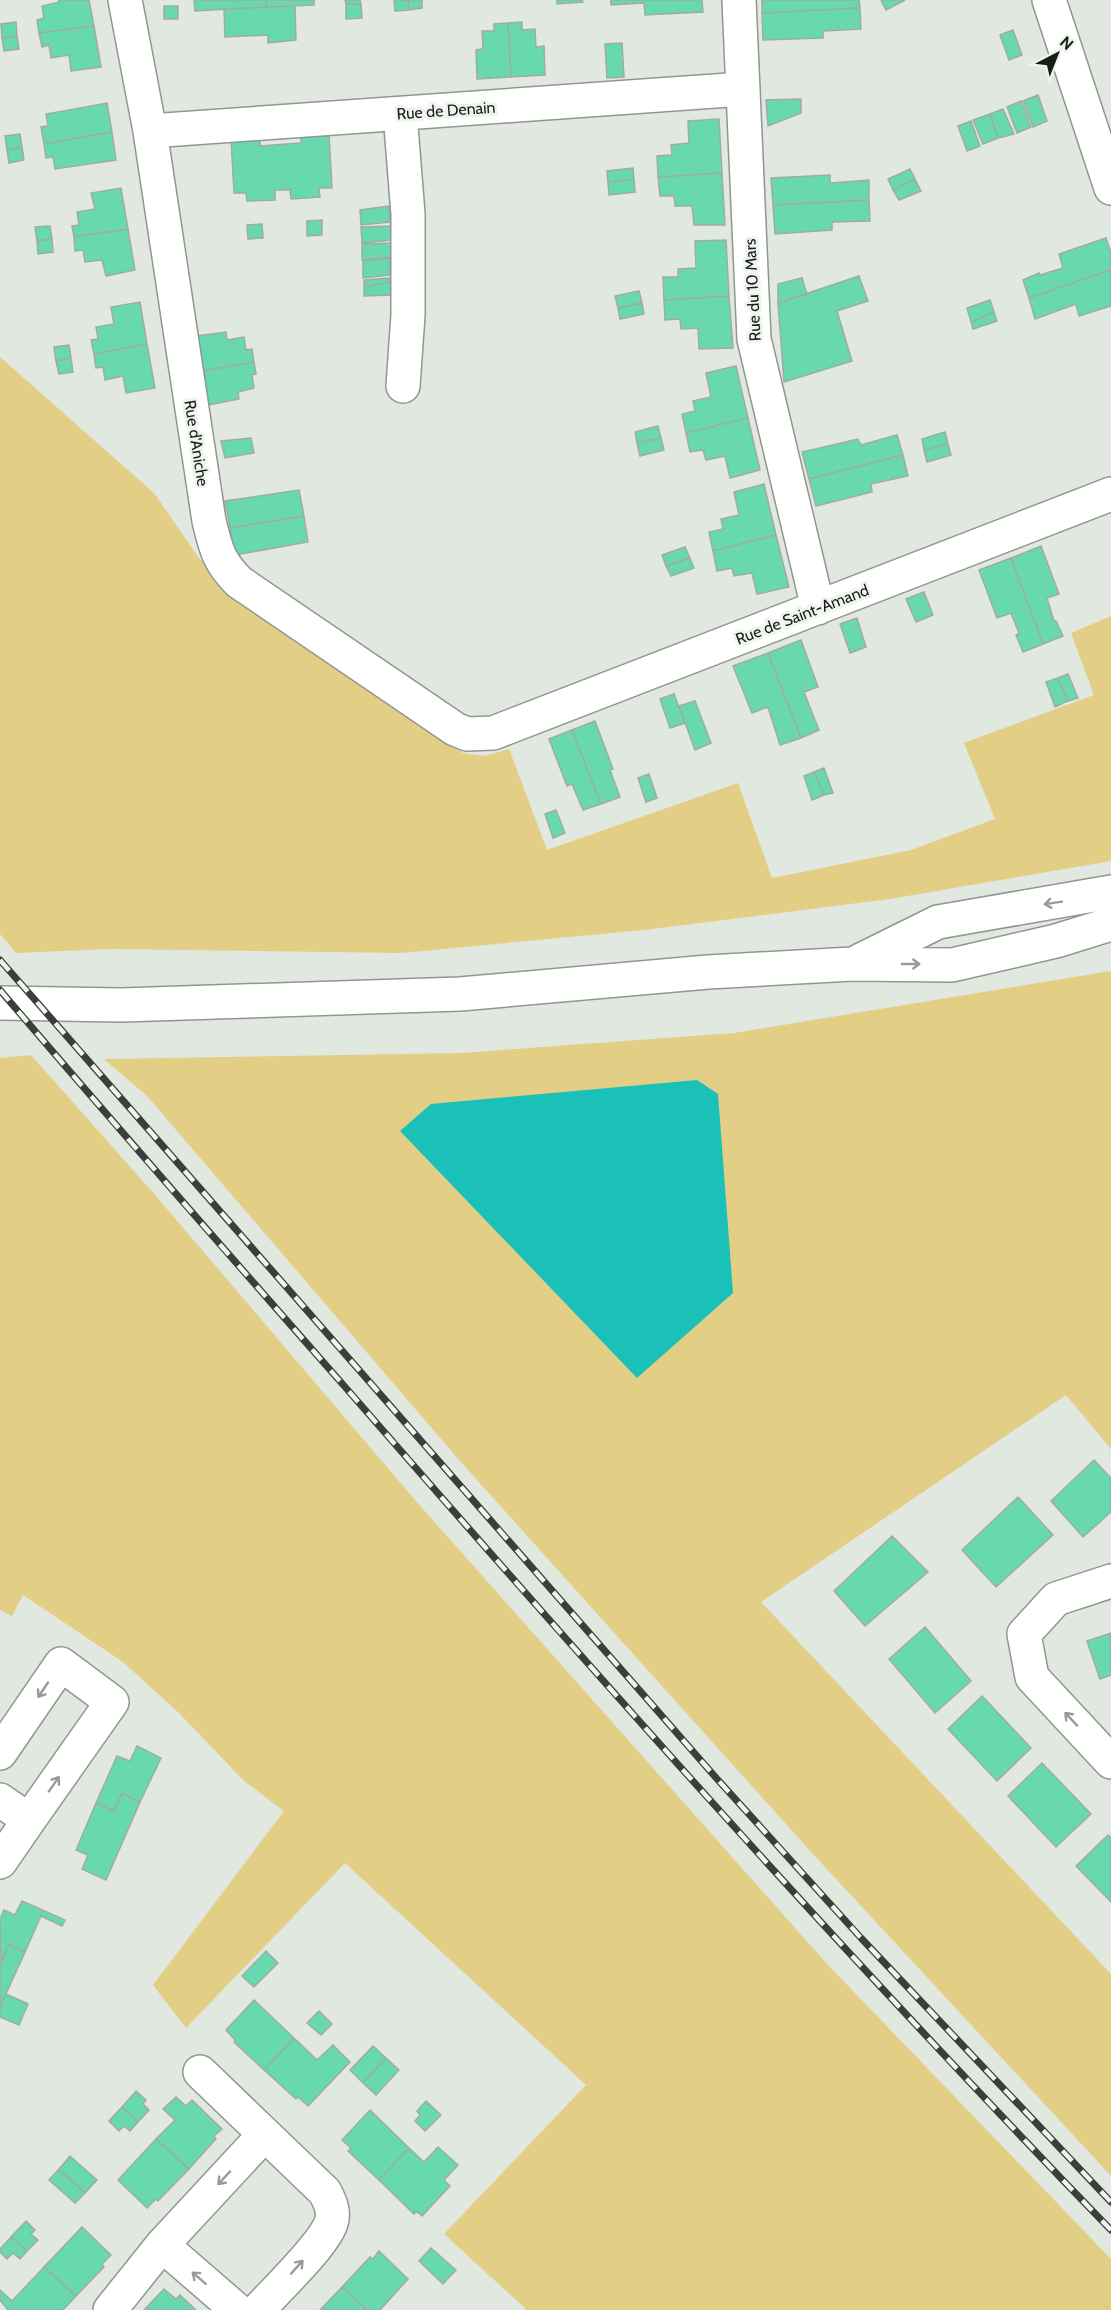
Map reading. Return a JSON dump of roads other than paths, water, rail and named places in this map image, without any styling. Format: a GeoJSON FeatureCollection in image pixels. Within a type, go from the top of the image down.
{"type":"FeatureCollection","features":[{"type":"Feature","properties":{"kind":"street","name":"Rue d'Aniche"},"geometry":{"type":"LineString","coordinates":[[125,0],[150,131],[208,521],[219,558],[239,582],[455,729],[467,734],[493,733]]}},
{"type":"Feature","properties":{"kind":"street","name":"Rue du 10 Mars"},"geometry":{"type":"LineString","coordinates":[[739,0],[753,339],[818,608]]}},
{"type":"Feature","properties":{"kind":"street"},"geometry":{"type":"LineString","coordinates":[[1049,0],[1111,188]]}},
{"type":"Feature","properties":{"kind":"street","name":"Rue de Denain"},"geometry":{"type":"LineString","coordinates":[[150,131],[743,89]]}},
{"type":"Feature","properties":{"kind":"street"},"geometry":{"type":"LineString","coordinates":[[400,114],[408,214],[408,315],[404,386]]}},
{"type":"Feature","properties":{"kind":"street","name":"Rue de Saint-Amand"},"geometry":{"type":"LineString","coordinates":[[493,733],[1111,494]]}},
{"type":"Feature","properties":{"kind":"street"},"geometry":{"type":"LineString","coordinates":[[852,964],[938,922],[1111,892]]}},
{"type":"Feature","properties":{"kind":"street"},"geometry":{"type":"LineString","coordinates":[[0,1003],[121,1005],[460,994],[708,972],[852,964],[952,965],[1056,941],[1111,924]]}},
{"type":"Feature","properties":{"kind":"street"},"geometry":{"type":"LineString","coordinates":[[1111,1581],[1056,1599],[1024,1634],[1032,1677],[1111,1762]]}},
{"type":"Feature","properties":{"kind":"street"},"geometry":{"type":"LineString","coordinates":[[0,1753],[60,1664],[112,1702],[0,1862]]}},
{"type":"Feature","properties":{"kind":"street"},"geometry":{"type":"LineString","coordinates":[[0,1800],[29,1820]]}},
{"type":"Feature","properties":{"kind":"street"},"geometry":{"type":"LineString","coordinates":[[200,2072],[325,2192],[332,2207],[332,2222],[323,2238],[258,2310]]}},
{"type":"Feature","properties":{"kind":"street"},"geometry":{"type":"LineString","coordinates":[[111,2310],[162,2245],[264,2135]]}},
{"type":"Feature","properties":{"kind":"street"},"geometry":{"type":"LineString","coordinates":[[162,2245],[237,2310]]}},
{"type":"Feature","properties":{"kind":"water"},"geometry":{"type":"Polygon","coordinates":[[[697,1080],[718,1094],[733,1293],[637,1378],[400,1131],[431,1104],[697,1080]]]}},
{"type":"Feature","properties":{"kind":"railway"},"geometry":{"type":"LineString","coordinates":[[0,960],[718,1780],[861,1938],[1111,2202]]}},
{"type":"Feature","properties":{"kind":"railway"},"geometry":{"type":"LineString","coordinates":[[0,990],[628,1708],[915,2024],[1111,2230]]}}]}
